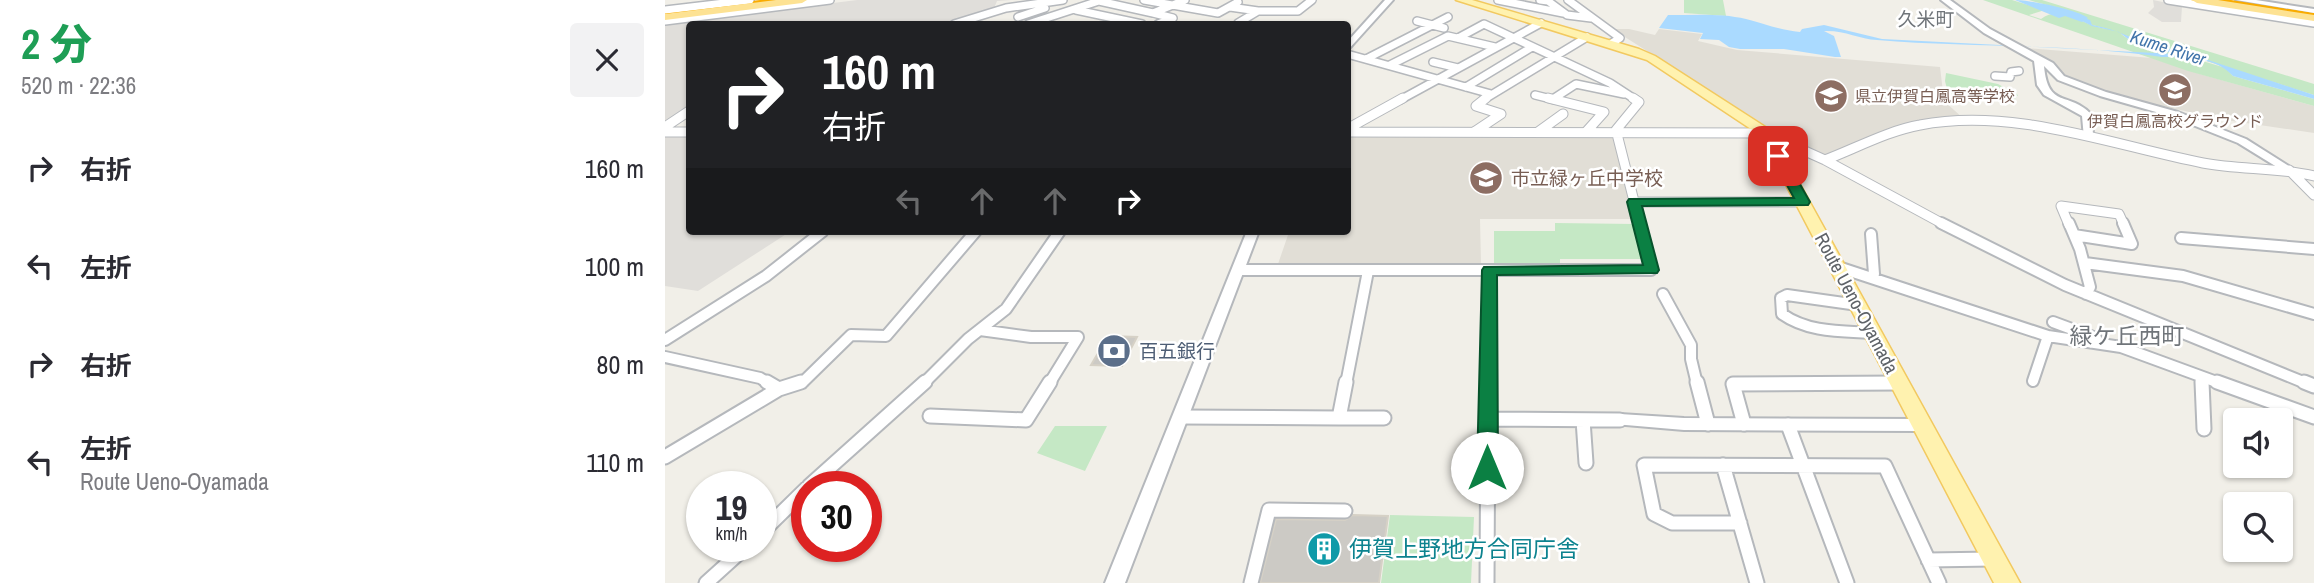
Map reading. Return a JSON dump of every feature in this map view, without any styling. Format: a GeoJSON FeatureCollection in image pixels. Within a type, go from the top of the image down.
{"type":"FeatureCollection","features":[{"type":"Feature","properties":{"kind":"highway"},"geometry":{"type":"LineString","coordinates":[[665,15],[780,0]]}},
{"type":"Feature","properties":{"kind":"highway"},"geometry":{"type":"LineString","coordinates":[[665,15],[802,0]]}},
{"type":"Feature","properties":{"kind":"highway"},"geometry":{"type":"LineString","coordinates":[[2197,0],[2314,14]]}},
{"type":"Feature","properties":{"kind":"highway"},"geometry":{"type":"LineString","coordinates":[[2216,0],[2314,14]]}},
{"type":"Feature","properties":{"kind":"main road","name":"Route Ueno-Oyamada"},"geometry":{"type":"LineString","coordinates":[[1461,0],[1612,43],[1651,58],[1765,132],[2007,583]]}},
{"type":"Feature","properties":{"kind":"street"},"geometry":{"type":"LineString","coordinates":[[665,15],[750,0]]}},
{"type":"Feature","properties":{"kind":"street"},"geometry":{"type":"LineString","coordinates":[[665,15],[830,0]]}},
{"type":"Feature","properties":{"kind":"street"},"geometry":{"type":"LineString","coordinates":[[968,21],[1042,1],[1063,0]]}},
{"type":"Feature","properties":{"kind":"street"},"geometry":{"type":"LineString","coordinates":[[1042,21],[1101,0],[1173,18],[1166,21]]}},
{"type":"Feature","properties":{"kind":"street"},"geometry":{"type":"LineString","coordinates":[[1103,17],[1145,0],[1218,13],[1237,2]]}},
{"type":"Feature","properties":{"kind":"street"},"geometry":{"type":"LineString","coordinates":[[1153,13],[1185,0]]}},
{"type":"Feature","properties":{"kind":"street"},"geometry":{"type":"LineString","coordinates":[[1230,6],[1258,11],[1298,11],[1312,0]]}},
{"type":"Feature","properties":{"kind":"street"},"geometry":{"type":"LineString","coordinates":[[1351,43],[1389,0]]}},
{"type":"Feature","properties":{"kind":"street"},"geometry":{"type":"LineString","coordinates":[[1479,5],[1495,0],[1594,19]]}},
{"type":"Feature","properties":{"kind":"street"},"geometry":{"type":"LineString","coordinates":[[1540,0],[1548,1],[1563,13]]}},
{"type":"Feature","properties":{"kind":"street"},"geometry":{"type":"LineString","coordinates":[[1568,0],[1620,38],[1612,43]]}},
{"type":"Feature","properties":{"kind":"street"},"geometry":{"type":"LineString","coordinates":[[1945,0],[1987,31],[2050,65],[2061,78],[2103,94],[2174,114],[2242,141],[2290,170],[2314,195]]}},
{"type":"Feature","properties":{"kind":"street"},"geometry":{"type":"LineString","coordinates":[[2168,0],[2314,23]]}},
{"type":"Feature","properties":{"kind":"street"},"geometry":{"type":"LineString","coordinates":[[2240,0],[2314,14]]}},
{"type":"Feature","properties":{"kind":"street"},"geometry":{"type":"LineString","coordinates":[[1018,17],[1044,8],[1062,13]]}},
{"type":"Feature","properties":{"kind":"street"},"geometry":{"type":"LineString","coordinates":[[1074,9],[1125,21]]}},
{"type":"Feature","properties":{"kind":"street"},"geometry":{"type":"LineString","coordinates":[[999,11],[1027,21]]}},
{"type":"Feature","properties":{"kind":"street"},"geometry":{"type":"LineString","coordinates":[[1241,21],[1258,11]]}},
{"type":"Feature","properties":{"kind":"street"},"geometry":{"type":"LineString","coordinates":[[1366,59],[1409,34],[1448,17]]}},
{"type":"Feature","properties":{"kind":"street"},"geometry":{"type":"LineString","coordinates":[[1417,21],[1444,28]]}},
{"type":"Feature","properties":{"kind":"street"},"geometry":{"type":"LineString","coordinates":[[1351,129],[1541,23]]}},
{"type":"Feature","properties":{"kind":"street"},"geometry":{"type":"LineString","coordinates":[[1458,38],[1484,24],[1512,37],[1529,50]]}},
{"type":"Feature","properties":{"kind":"street"},"geometry":{"type":"LineString","coordinates":[[1409,34],[1425,38]]}},
{"type":"Feature","properties":{"kind":"street"},"geometry":{"type":"LineString","coordinates":[[1390,65],[1448,36],[1529,50],[1555,58],[1627,93],[1639,102],[1617,132]]}},
{"type":"Feature","properties":{"kind":"street"},"geometry":{"type":"LineString","coordinates":[[1474,132],[1501,114],[1476,106],[1491,94],[1587,37]]}},
{"type":"Feature","properties":{"kind":"street"},"geometry":{"type":"LineString","coordinates":[[1466,87],[1529,50]]}},
{"type":"Feature","properties":{"kind":"street"},"geometry":{"type":"LineString","coordinates":[[1351,55],[1491,94]]}},
{"type":"Feature","properties":{"kind":"street"},"geometry":{"type":"LineString","coordinates":[[2038,60],[2042,68],[2041,83],[2047,92],[2087,115],[2088,136]]}},
{"type":"Feature","properties":{"kind":"street"},"geometry":{"type":"LineString","coordinates":[[1433,62],[1458,68]]}},
{"type":"Feature","properties":{"kind":"street"},"geometry":{"type":"LineString","coordinates":[[1995,76],[2010,77],[2011,72],[2019,71]]}},
{"type":"Feature","properties":{"kind":"street"},"geometry":{"type":"LineString","coordinates":[[1553,99],[1576,84],[1622,95],[1627,93]]}},
{"type":"Feature","properties":{"kind":"street"},"geometry":{"type":"LineString","coordinates":[[1535,95],[1604,112],[1586,132]]}},
{"type":"Feature","properties":{"kind":"street"},"geometry":{"type":"LineString","coordinates":[[665,130],[686,113]]}},
{"type":"Feature","properties":{"kind":"street"},"geometry":{"type":"LineString","coordinates":[[1538,132],[1563,114]]}},
{"type":"Feature","properties":{"kind":"street"},"geometry":{"type":"LineString","coordinates":[[1825,160],[1917,125],[1932,122],[2018,123],[2205,163],[2290,170],[2314,176]]}},
{"type":"Feature","properties":{"kind":"street"},"geometry":{"type":"LineString","coordinates":[[665,130],[686,132]]}},
{"type":"Feature","properties":{"kind":"street"},"geometry":{"type":"LineString","coordinates":[[1351,131],[1765,132],[1825,160],[1920,213],[2086,294],[2314,386]]}},
{"type":"Feature","properties":{"kind":"street"},"geometry":{"type":"LineString","coordinates":[[1238,270],[1651,270],[1617,132]]}},
{"type":"Feature","properties":{"kind":"street"},"geometry":{"type":"LineString","coordinates":[[1634,202],[1803,202]]}},
{"type":"Feature","properties":{"kind":"street"},"geometry":{"type":"LineString","coordinates":[[2074,235],[2132,244],[2119,214],[2061,205],[2085,262],[2090,287],[2086,294]]}},
{"type":"Feature","properties":{"kind":"street"},"geometry":{"type":"LineString","coordinates":[[1871,234],[1874,274],[1871,276]]}},
{"type":"Feature","properties":{"kind":"street"},"geometry":{"type":"LineString","coordinates":[[665,340],[766,276],[818,235]]}},
{"type":"Feature","properties":{"kind":"street"},"geometry":{"type":"LineString","coordinates":[[665,457],[779,389],[804,381],[851,335],[886,336],[973,235]]}},
{"type":"Feature","properties":{"kind":"street"},"geometry":{"type":"LineString","coordinates":[[826,471],[1006,309],[1058,235]]}},
{"type":"Feature","properties":{"kind":"street"},"geometry":{"type":"LineString","coordinates":[[1115,583],[1251,235]]}},
{"type":"Feature","properties":{"kind":"street"},"geometry":{"type":"LineString","coordinates":[[2181,237],[2264,242],[2314,249]]}},
{"type":"Feature","properties":{"kind":"street"},"geometry":{"type":"LineString","coordinates":[[2085,262],[2183,276],[2314,314]]}},
{"type":"Feature","properties":{"kind":"street"},"geometry":{"type":"LineString","coordinates":[[1838,267],[2048,336],[2121,347]]}},
{"type":"Feature","properties":{"kind":"street"},"geometry":{"type":"LineString","coordinates":[[1487,583],[1489,270]]}},
{"type":"Feature","properties":{"kind":"street"},"geometry":{"type":"LineString","coordinates":[[1339,418],[1368,271]]}},
{"type":"Feature","properties":{"kind":"street"},"geometry":{"type":"LineString","coordinates":[[1663,293],[1691,345],[1691,359],[1708,424]]}},
{"type":"Feature","properties":{"kind":"street"},"geometry":{"type":"LineString","coordinates":[[1858,305],[1787,295],[1781,298],[1782,314],[1789,320],[1820,328],[1873,333]]}},
{"type":"Feature","properties":{"kind":"street"},"geometry":{"type":"LineString","coordinates":[[2053,323],[2314,417]]}},
{"type":"Feature","properties":{"kind":"street"},"geometry":{"type":"LineString","coordinates":[[930,416],[1026,420],[1078,337],[1024,336],[980,330]]}},
{"type":"Feature","properties":{"kind":"street"},"geometry":{"type":"LineString","coordinates":[[2033,381],[2048,336]]}},
{"type":"Feature","properties":{"kind":"street"},"geometry":{"type":"LineString","coordinates":[[665,357],[760,378],[779,389]]}},
{"type":"Feature","properties":{"kind":"street"},"geometry":{"type":"LineString","coordinates":[[2203,377],[2201,396],[2204,429]]}},
{"type":"Feature","properties":{"kind":"street"},"geometry":{"type":"LineString","coordinates":[[1744,424],[1733,384],[1900,383]]}},
{"type":"Feature","properties":{"kind":"street"},"geometry":{"type":"LineString","coordinates":[[1180,417],[1384,418]]}},
{"type":"Feature","properties":{"kind":"street"},"geometry":{"type":"LineString","coordinates":[[1488,419],[1921,425]]}},
{"type":"Feature","properties":{"kind":"street"},"geometry":{"type":"LineString","coordinates":[[1583,420],[1586,463]]}},
{"type":"Feature","properties":{"kind":"street"},"geometry":{"type":"LineString","coordinates":[[1787,425],[1847,583]]}},
{"type":"Feature","properties":{"kind":"street"},"geometry":{"type":"LineString","coordinates":[[1740,523],[1672,523],[1654,514],[1644,465],[1885,466],[1939,583]]}},
{"type":"Feature","properties":{"kind":"street"},"geometry":{"type":"LineString","coordinates":[[1723,465],[1757,583]]}},
{"type":"Feature","properties":{"kind":"street"},"geometry":{"type":"LineString","coordinates":[[777,517],[791,504]]}},
{"type":"Feature","properties":{"kind":"street"},"geometry":{"type":"LineString","coordinates":[[1251,583],[1269,510],[1345,511]]}},
{"type":"Feature","properties":{"kind":"street"},"geometry":{"type":"LineString","coordinates":[[1928,560],[1993,559]]}},
{"type":"Feature","properties":{"kind":"street"},"geometry":{"type":"LineString","coordinates":[[706,583],[729,562]]}},
{"type":"Feature","properties":{"kind":"shaded area"},"geometry":{"type":"Polygon","coordinates":[[[857,0],[1011,0],[997,1],[993,11],[961,21],[689,21],[857,0]]]}},
{"type":"Feature","properties":{"kind":"shaded area"},"geometry":{"type":"Polygon","coordinates":[[[2153,0],[2182,6],[2181,22],[2162,22],[2148,13],[2154,7],[2153,0]]]}},
{"type":"Feature","properties":{"kind":"shaded area"},"geometry":{"type":"Polygon","coordinates":[[[686,21],[686,111],[665,126],[665,24],[686,21]]]}},
{"type":"Feature","properties":{"kind":"shaded area","name":"県立伊賀白鳳高等学校"},"geometry":{"type":"Polygon","coordinates":[[[1612,29],[1629,29],[1655,35],[1659,29],[1702,34],[1698,41],[1737,50],[1940,67],[1944,101],[1964,119],[1937,119],[1829,155],[1823,154],[1773,130],[1612,29]]]}},
{"type":"Feature","properties":{"kind":"shaded area","name":"伊賀白鳳高校グラウンド"},"geometry":{"type":"Polygon","coordinates":[[[2025,48],[2152,58],[2314,106],[2314,133],[2226,120],[2112,95],[2061,75],[2055,66],[2025,48]]]}},
{"type":"Feature","properties":{"kind":"shaded area"},"geometry":{"type":"Polygon","coordinates":[[[665,135],[686,135],[686,235],[785,235],[698,291],[665,286],[665,135]]]}},
{"type":"Feature","properties":{"kind":"shaded area","name":"市立緑ヶ丘中学校"},"geometry":{"type":"Polygon","coordinates":[[[1351,135],[1615,137],[1635,219],[1480,219],[1481,264],[1278,264],[1288,235],[1351,235],[1351,135]]]}},
{"type":"Feature","properties":{"kind":"green space"},"geometry":{"type":"Polygon","coordinates":[[[1684,0],[1723,0],[1726,16],[1684,13],[1684,0]]]}},
{"type":"Feature","properties":{"kind":"green space"},"geometry":{"type":"Polygon","coordinates":[[[1983,0],[2012,0],[2045,10],[2029,15],[2041,19],[2056,13],[2092,25],[2081,16],[2029,0],[2042,0],[2314,84],[2314,95],[2121,34],[2128,39],[2226,68],[2233,76],[2314,99],[2314,106],[2188,71],[1983,0]]]}},
{"type":"Feature","properties":{"kind":"green space"},"geometry":{"type":"Polygon","coordinates":[[[1946,73],[1998,84],[2018,95],[2014,100],[1987,96],[1949,97],[1946,73]]]}},
{"type":"Feature","properties":{"kind":"green space"},"geometry":{"type":"Polygon","coordinates":[[[1555,223],[1635,224],[1644,259],[1560,259],[1560,267],[1494,266],[1494,231],[1555,231],[1555,223]]]}},
{"type":"Feature","properties":{"kind":"green space"},"geometry":{"type":"Polygon","coordinates":[[[1055,426],[1107,426],[1085,471],[1037,453],[1055,426]]]}},
{"type":"Feature","properties":{"kind":"green space"},"geometry":{"type":"Polygon","coordinates":[[[1390,515],[1474,517],[1471,583],[1381,583],[1390,515]]]}},
{"type":"Feature","properties":{"kind":"water"},"geometry":{"type":"Polygon","coordinates":[[[2062,10],[2090,20],[2092,25],[2116,31],[2092,26],[2070,15],[2056,12],[2062,10]]]}},
{"type":"Feature","properties":{"kind":"water"},"geometry":{"type":"Polygon","coordinates":[[[1668,15],[1718,15],[1800,32],[1802,29],[1824,25],[1882,39],[2034,47],[1877,40],[1824,31],[1834,36],[1841,57],[1835,57],[1784,49],[1740,49],[1729,47],[1719,40],[1700,39],[1703,33],[1659,28],[1668,15]]]}},
{"type":"Feature","properties":{"kind":"water"},"geometry":{"type":"Polygon","coordinates":[[[2120,33],[2314,95],[2314,99],[2233,76],[2218,65],[2200,59],[2095,50],[2175,54],[2128,39],[2120,33]]]}},
{"type":"Feature","properties":{"kind":"building","name":"百五銀行"},"geometry":{"type":"Polygon","coordinates":[[[1108,336],[1137,337],[1122,366],[1091,365],[1108,336]]]}},
{"type":"Feature","properties":{"kind":"building","name":"伊賀上野地方合同庁舎"},"geometry":{"type":"Polygon","coordinates":[[[1353,515],[1388,516],[1379,583],[1260,583],[1276,519],[1345,520],[1353,515]]]}},
{"type":"Feature","properties":{"kind":"waterway","name":"Kume River"},"geometry":{"type":"LineString","coordinates":[[2021,0],[2059,14],[2066,12],[2082,18]]}},
{"type":"Feature","properties":{"kind":"place","name":"伊賀白鳳高校グラウンド"},"geometry":{"type":"Point","coordinates":[2175,90]}},
{"type":"Feature","properties":{"kind":"place","name":"県立伊賀白鳳高等学校"},"geometry":{"type":"Point","coordinates":[1831,96]}},
{"type":"Feature","properties":{"kind":"place","name":"市立緑ヶ丘中学校"},"geometry":{"type":"Point","coordinates":[1486,178]}},
{"type":"Feature","properties":{"kind":"place","name":"百五銀行"},"geometry":{"type":"Point","coordinates":[1114,351]}},
{"type":"Feature","properties":{"kind":"place","name":"伊賀上野地方合同庁舎"},"geometry":{"type":"Point","coordinates":[1324,549]}},
{"type":"Feature","properties":{"kind":"district","name":"久米町"},"geometry":{"type":"Point","coordinates":[1926,19]}},
{"type":"Feature","properties":{"kind":"district","name":"緑ケ丘西町"},"geometry":{"type":"Point","coordinates":[2127,336]}},
{"type":"Feature","properties":{"kind":"route"},"geometry":{"type":"LineString","coordinates":[[1487,468],[1489,270],[1651,270],[1634,202],[1803,202],[1778,156]]}}]}
